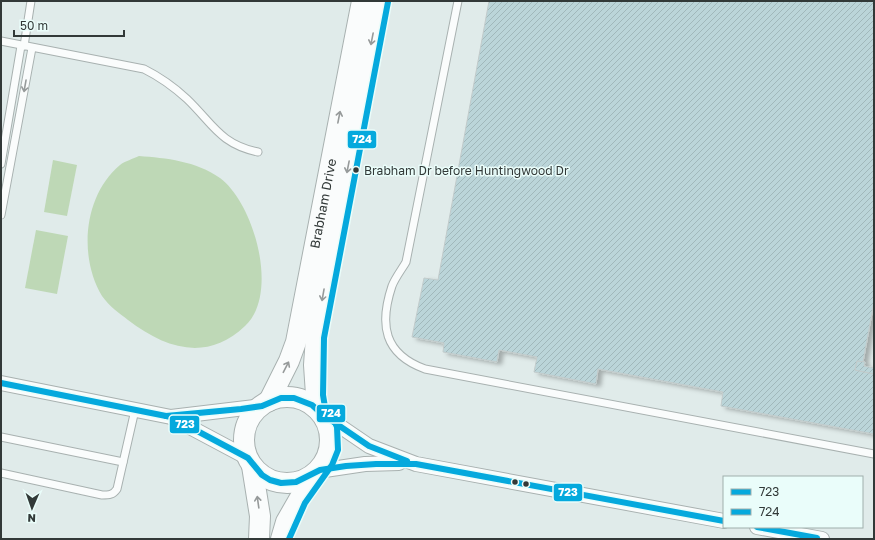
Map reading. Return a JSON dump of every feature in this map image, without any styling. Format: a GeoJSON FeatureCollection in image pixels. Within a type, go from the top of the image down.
{"type":"FeatureCollection","features":[{"type":"Feature","properties":{"kind":"main road","name":"Brabham Drive"},"geometry":{"type":"LineString","coordinates":[[265,404],[289,361],[296,342],[362,1]]}},
{"type":"Feature","properties":{"kind":"main road","name":"Brabham Drive"},"geometry":{"type":"LineString","coordinates":[[319,412],[314,365],[316,337],[380,1]]}},
{"type":"Feature","properties":{"kind":"main road"},"geometry":{"type":"LineString","coordinates":[[259,539],[260,516],[250,462],[244,444],[246,429],[252,416],[265,404],[281,398],[294,398],[306,402],[319,412],[330,431],[330,444],[325,461],[286,522],[281,539]]}},
{"type":"Feature","properties":{"kind":"main road"},"geometry":{"type":"LineString","coordinates":[[250,462],[268,479],[281,483],[295,483],[316,473]]}},
{"type":"Feature","properties":{"kind":"street"},"geometry":{"type":"LineString","coordinates":[[1,383],[171,417],[265,404]]}},
{"type":"Feature","properties":{"kind":"street"},"geometry":{"type":"LineString","coordinates":[[319,412],[368,446],[416,464],[723,521]]}},
{"type":"Feature","properties":{"kind":"street"},"geometry":{"type":"LineString","coordinates":[[171,417],[250,462]]}},
{"type":"Feature","properties":{"kind":"street"},"geometry":{"type":"LineString","coordinates":[[316,473],[365,464],[416,464]]}},
{"type":"Feature","properties":{"kind":"street"},"geometry":{"type":"LineString","coordinates":[[762,528],[819,539]]}},
{"type":"Feature","properties":{"kind":"lane"},"geometry":{"type":"LineString","coordinates":[[1,164],[31,1]]}},
{"type":"Feature","properties":{"kind":"lane"},"geometry":{"type":"LineString","coordinates":[[458,1],[406,262],[392,285],[387,314],[386,332],[396,350],[414,365],[425,369],[874,454]]}},
{"type":"Feature","properties":{"kind":"lane"},"geometry":{"type":"LineString","coordinates":[[1,41],[144,69],[164,81],[187,99],[228,141],[243,149],[258,152]]}},
{"type":"Feature","properties":{"kind":"lane"},"geometry":{"type":"LineString","coordinates":[[1,215],[32,48]]}},
{"type":"Feature","properties":{"kind":"lane"},"geometry":{"type":"LineString","coordinates":[[1,473],[109,495],[114,493],[117,488],[134,410]]}},
{"type":"Feature","properties":{"kind":"lane"},"geometry":{"type":"LineString","coordinates":[[1,437],[123,462]]}},
{"type":"Feature","properties":{"kind":"green space"},"geometry":{"type":"Polygon","coordinates":[[[139,156],[181,161],[211,172],[220,178],[232,190],[243,207],[252,227],[258,249],[261,272],[261,293],[255,311],[245,326],[231,337],[216,344],[201,348],[186,347],[172,344],[157,338],[142,330],[111,306],[102,296],[94,280],[88,245],[88,227],[92,209],[99,192],[108,178],[120,165],[139,156]]]}},
{"type":"Feature","properties":{"kind":"green space"},"geometry":{"type":"Polygon","coordinates":[[[53,160],[77,165],[67,216],[44,212],[53,160]]]}},
{"type":"Feature","properties":{"kind":"green space"},"geometry":{"type":"Polygon","coordinates":[[[36,230],[68,236],[57,294],[25,288],[36,230]]]}},
{"type":"Feature","properties":{"kind":"building"},"geometry":{"type":"Polygon","coordinates":[[[489,1],[874,1],[874,302],[863,362],[857,361],[855,370],[874,374],[874,434],[721,406],[723,392],[598,369],[596,384],[534,372],[537,357],[499,350],[497,362],[443,352],[444,343],[412,337],[424,278],[438,280],[489,1]]]}},
{"type":"Feature","properties":{"kind":"building"},"geometry":{"type":"Polygon","coordinates":[[[857,361],[865,362],[864,366],[874,368],[874,374],[855,370],[857,361]]]}},
{"type":"Feature","properties":{"kind":"transit line","name":"724"},"geometry":{"type":"LineString","coordinates":[[289,539],[305,503],[332,465],[338,450],[337,427],[332,415],[325,407],[323,395],[324,338],[388,2]]}},
{"type":"Feature","properties":{"kind":"transit line","name":"723"},"geometry":{"type":"LineString","coordinates":[[1,383],[171,417],[248,458],[262,475],[270,480],[281,483],[296,482],[320,470],[346,466],[416,464],[723,521]]}},
{"type":"Feature","properties":{"kind":"transit line","name":"723"},"geometry":{"type":"LineString","coordinates":[[166,416],[241,409],[262,406],[281,398],[294,398],[312,405],[322,414],[369,446],[407,461]]}},
{"type":"Feature","properties":{"kind":"transit line","name":"723"},"geometry":{"type":"LineString","coordinates":[[762,528],[817,538]]}},
{"type":"Feature","properties":{"kind":"place","name":"Brabham Dr before Huntingwood Dr"},"geometry":{"type":"Point","coordinates":[356,170]}}]}
